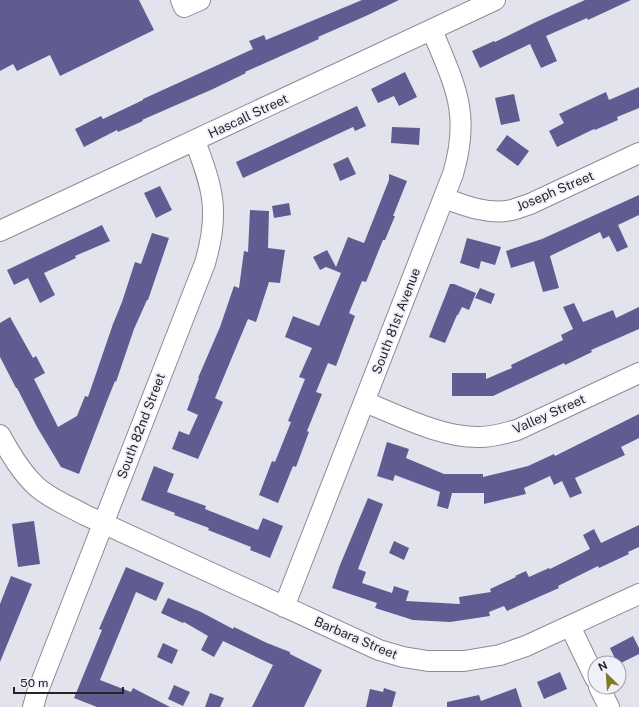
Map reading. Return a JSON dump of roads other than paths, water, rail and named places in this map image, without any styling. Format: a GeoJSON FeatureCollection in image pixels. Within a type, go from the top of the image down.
{"type":"FeatureCollection","features":[{"type":"Feature","properties":{"kind":"street"},"geometry":{"type":"LineString","coordinates":[[181,0],[184,7],[200,0]]}},
{"type":"Feature","properties":{"kind":"street","name":"Hascall Street"},"geometry":{"type":"LineString","coordinates":[[0,231],[495,0]]}},
{"type":"Feature","properties":{"kind":"street","name":"South 81st Avenue"},"geometry":{"type":"LineString","coordinates":[[284,607],[365,402],[459,156],[462,120],[460,103],[455,84],[432,30]]}},
{"type":"Feature","properties":{"kind":"street","name":"South 82nd Street"},"geometry":{"type":"LineString","coordinates":[[33,707],[37,693],[205,263],[211,244],[214,219],[212,196],[208,177],[195,140]]}},
{"type":"Feature","properties":{"kind":"street","name":"Joseph Street"},"geometry":{"type":"LineString","coordinates":[[444,198],[471,208],[492,211],[511,210],[530,204],[639,153]]}},
{"type":"Feature","properties":{"kind":"street","name":"Valley Street"},"geometry":{"type":"LineString","coordinates":[[365,402],[443,432],[461,436],[481,437],[517,430],[639,373]]}},
{"type":"Feature","properties":{"kind":"street","name":"Barbara Street"},"geometry":{"type":"LineString","coordinates":[[0,435],[21,470],[36,487],[50,496],[103,523],[284,607],[379,650],[403,657],[428,661],[464,661],[500,655],[526,646],[639,594]]}},
{"type":"Feature","properties":{"kind":"street"},"geometry":{"type":"LineString","coordinates":[[570,626],[587,661]]}},
{"type":"Feature","properties":{"kind":"street"},"geometry":{"type":"LineString","coordinates":[[604,695],[609,707]]}}]}
